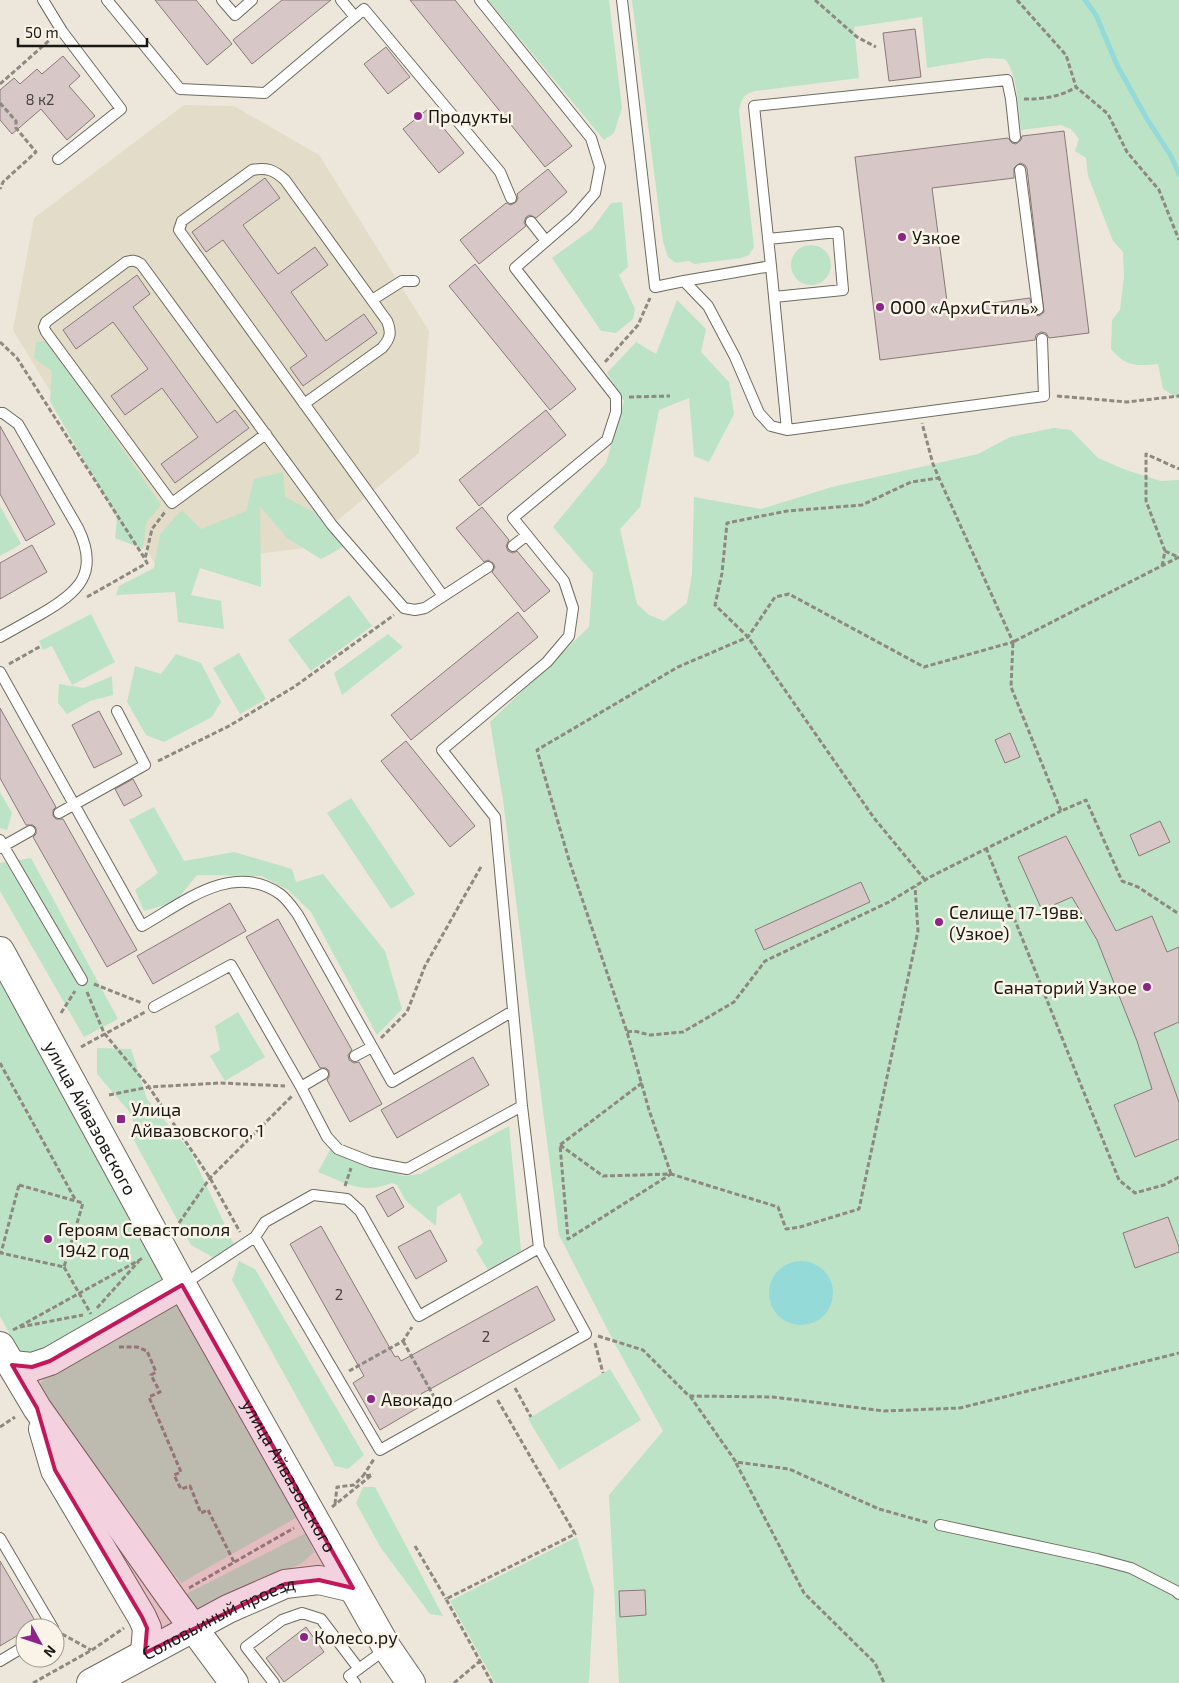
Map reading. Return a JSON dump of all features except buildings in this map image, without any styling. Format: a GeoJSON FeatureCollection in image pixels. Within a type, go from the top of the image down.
{"type":"FeatureCollection","features":[{"type":"Feature","properties":{"kind":"main road","name":"улица Айвазовского"},"geometry":{"type":"LineString","coordinates":[[0,951],[182,1285],[324,1511],[353,1588],[387,1648],[411,1683]]}},
{"type":"Feature","properties":{"kind":"main road"},"geometry":{"type":"LineString","coordinates":[[10,1342],[32,1367],[50,1361],[96,1323],[182,1285]]}},
{"type":"Feature","properties":{"kind":"main road"},"geometry":{"type":"LineString","coordinates":[[10,1342],[24,1410],[55,1470],[142,1617],[146,1628],[145,1653]]}},
{"type":"Feature","properties":{"kind":"main road"},"geometry":{"type":"LineString","coordinates":[[24,1410],[193,1627],[234,1683]]}},
{"type":"Feature","properties":{"kind":"main road","name":"Соловьиный проезд"},"geometry":{"type":"LineString","coordinates":[[91,1683],[228,1609],[285,1584],[319,1580],[353,1588]]}},
{"type":"Feature","properties":{"kind":"lane"},"geometry":{"type":"LineString","coordinates":[[43,0],[62,30],[121,109],[58,159]]}},
{"type":"Feature","properties":{"kind":"lane"},"geometry":{"type":"LineString","coordinates":[[107,0],[180,89],[265,93],[364,9],[500,172],[511,198]]}},
{"type":"Feature","properties":{"kind":"lane"},"geometry":{"type":"LineString","coordinates":[[222,0],[235,15],[252,0]]}},
{"type":"Feature","properties":{"kind":"lane"},"geometry":{"type":"LineString","coordinates":[[341,0],[354,17]]}},
{"type":"Feature","properties":{"kind":"lane"},"geometry":{"type":"LineString","coordinates":[[250,1240],[338,1377],[380,1450],[586,1334],[538,1248],[522,1106],[495,816],[442,750],[547,662],[569,636],[573,608],[564,581],[513,518],[607,440],[616,412],[616,398],[515,268],[574,217],[595,192],[600,167],[591,138],[480,0]]}},
{"type":"Feature","properties":{"kind":"lane"},"geometry":{"type":"LineString","coordinates":[[622,0],[655,287],[771,266]]}},
{"type":"Feature","properties":{"kind":"lane"},"geometry":{"type":"LineString","coordinates":[[787,430],[754,106],[1007,80],[1015,137]]}},
{"type":"Feature","properties":{"kind":"lane"},"geometry":{"type":"LineString","coordinates":[[304,404],[382,348],[389,340],[391,331],[388,321],[285,180],[273,170],[262,168],[252,170],[182,221],[179,225],[181,233],[304,404],[443,596]]}},
{"type":"Feature","properties":{"kind":"lane"},"geometry":{"type":"LineString","coordinates":[[1020,170],[1038,309]]}},
{"type":"Feature","properties":{"kind":"lane"},"geometry":{"type":"LineString","coordinates":[[531,222],[546,240]]}},
{"type":"Feature","properties":{"kind":"lane"},"geometry":{"type":"LineString","coordinates":[[768,239],[838,232],[843,290],[774,297]]}},
{"type":"Feature","properties":{"kind":"lane"},"geometry":{"type":"LineString","coordinates":[[266,434],[172,503],[44,327],[46,322],[126,262],[136,261],[140,264],[266,434],[332,525],[404,608],[415,610],[425,608],[488,566]]}},
{"type":"Feature","properties":{"kind":"lane"},"geometry":{"type":"LineString","coordinates":[[372,300],[402,281],[414,281]]}},
{"type":"Feature","properties":{"kind":"lane"},"geometry":{"type":"LineString","coordinates":[[684,281],[708,306],[735,357],[759,413],[772,426],[787,430],[1044,396],[1042,339]]}},
{"type":"Feature","properties":{"kind":"lane"},"geometry":{"type":"LineString","coordinates":[[0,414],[4,413],[18,424],[78,528],[85,543],[88,560],[84,576],[75,591],[62,602],[0,637]]}},
{"type":"Feature","properties":{"kind":"lane"},"geometry":{"type":"LineString","coordinates":[[513,546],[527,535]]}},
{"type":"Feature","properties":{"kind":"lane"},"geometry":{"type":"LineString","coordinates":[[0,672],[142,926],[208,888],[234,881],[258,882],[282,895],[298,914],[392,1082],[513,1011]]}},
{"type":"Feature","properties":{"kind":"lane"},"geometry":{"type":"LineString","coordinates":[[59,813],[145,765],[117,711]]}},
{"type":"Feature","properties":{"kind":"lane"},"geometry":{"type":"LineString","coordinates":[[30,831],[1,845],[82,980]]}},
{"type":"Feature","properties":{"kind":"lane"},"geometry":{"type":"LineString","coordinates":[[154,1007],[231,965],[301,1087],[327,1137],[338,1149],[380,1165],[407,1169],[522,1106]]}},
{"type":"Feature","properties":{"kind":"lane"},"geometry":{"type":"LineString","coordinates":[[356,1056],[372,1047]]}},
{"type":"Feature","properties":{"kind":"lane"},"geometry":{"type":"LineString","coordinates":[[301,1087],[324,1074]]}},
{"type":"Feature","properties":{"kind":"lane"},"geometry":{"type":"LineString","coordinates":[[182,1285],[250,1240],[265,1222],[313,1195],[347,1200],[360,1211],[418,1316],[538,1248]]}},
{"type":"Feature","properties":{"kind":"lane"},"geometry":{"type":"LineString","coordinates":[[940,1526],[1131,1568],[1179,1594]]}},
{"type":"Feature","properties":{"kind":"lane"},"geometry":{"type":"LineString","coordinates":[[0,1538],[47,1618]]}},
{"type":"Feature","properties":{"kind":"lane"},"geometry":{"type":"LineString","coordinates":[[274,1683],[246,1647],[282,1620],[302,1613],[321,1619],[358,1669]]}},
{"type":"Feature","properties":{"kind":"lane"},"geometry":{"type":"LineString","coordinates":[[340,1683],[352,1679],[358,1669],[387,1648]]}},
{"type":"Feature","properties":{"kind":"lane"},"geometry":{"type":"LineString","coordinates":[[0,1661],[15,1652]]}},
{"type":"Feature","properties":{"kind":"path"},"geometry":{"type":"LineString","coordinates":[[815,0],[857,37],[876,47]]}},
{"type":"Feature","properties":{"kind":"path"},"geometry":{"type":"LineString","coordinates":[[1017,0],[1066,55],[1076,87],[1108,114],[1127,152],[1159,190],[1179,240]]}},
{"type":"Feature","properties":{"kind":"path"},"geometry":{"type":"LineString","coordinates":[[0,84],[62,30]]}},
{"type":"Feature","properties":{"kind":"path"},"geometry":{"type":"LineString","coordinates":[[1011,99],[1036,99],[1064,94],[1076,87]]}},
{"type":"Feature","properties":{"kind":"path"},"geometry":{"type":"LineString","coordinates":[[0,103],[16,121],[16,128],[36,152],[3,182],[0,189]]}},
{"type":"Feature","properties":{"kind":"path"},"geometry":{"type":"LineString","coordinates":[[596,372],[638,325],[655,287]]}},
{"type":"Feature","properties":{"kind":"path"},"geometry":{"type":"LineString","coordinates":[[0,342],[17,358],[146,559]]}},
{"type":"Feature","properties":{"kind":"path"},"geometry":{"type":"LineString","coordinates":[[616,398],[670,396]]}},
{"type":"Feature","properties":{"kind":"path"},"geometry":{"type":"LineString","coordinates":[[1044,396],[1067,396],[1126,402],[1179,396]]}},
{"type":"Feature","properties":{"kind":"path"},"geometry":{"type":"LineString","coordinates":[[920,413],[933,464],[1013,642],[1011,687],[1061,811]]}},
{"type":"Feature","properties":{"kind":"path"},"geometry":{"type":"LineString","coordinates":[[1162,566],[1165,551],[1146,501],[1146,454],[1179,469]]}},
{"type":"Feature","properties":{"kind":"path"},"geometry":{"type":"LineString","coordinates":[[925,880],[874,818],[748,637],[715,605],[722,573],[727,523],[787,511],[862,505],[910,482],[939,478]]}},
{"type":"Feature","properties":{"kind":"path"},"geometry":{"type":"LineString","coordinates":[[100,590],[147,563],[146,559],[152,528],[172,503]]}},
{"type":"Feature","properties":{"kind":"path"},"geometry":{"type":"LineString","coordinates":[[1165,551],[1179,557]]}},
{"type":"Feature","properties":{"kind":"path"},"geometry":{"type":"LineString","coordinates":[[671,1174],[649,1110],[627,1032],[569,860],[537,750],[678,667],[748,637],[775,597],[789,594],[924,667],[1013,642],[1179,557]]}},
{"type":"Feature","properties":{"kind":"path"},"geometry":{"type":"LineString","coordinates":[[162,760],[229,726],[294,687],[404,608]]}},
{"type":"Feature","properties":{"kind":"path"},"geometry":{"type":"LineString","coordinates":[[8,665],[41,646]]}},
{"type":"Feature","properties":{"kind":"path"},"geometry":{"type":"LineString","coordinates":[[627,1032],[634,1031],[650,1035],[684,1032],[734,1002],[765,961],[888,902],[986,848],[1086,800],[1122,881],[1138,887],[1179,914]]}},
{"type":"Feature","properties":{"kind":"path"},"geometry":{"type":"LineString","coordinates":[[986,848],[1119,1180],[1134,1193],[1164,1185],[1179,1177]]}},
{"type":"Feature","properties":{"kind":"path"},"geometry":{"type":"LineString","coordinates":[[372,1047],[407,1012],[425,966],[482,865]]}},
{"type":"Feature","properties":{"kind":"path"},"geometry":{"type":"LineString","coordinates":[[560,1145],[602,1176],[671,1174],[778,1207],[786,1229],[800,1227],[859,1209],[918,930],[915,886]]}},
{"type":"Feature","properties":{"kind":"path"},"geometry":{"type":"LineString","coordinates":[[82,980],[154,1007]]}},
{"type":"Feature","properties":{"kind":"path"},"geometry":{"type":"LineString","coordinates":[[61,1013],[82,980]]}},
{"type":"Feature","properties":{"kind":"path"},"geometry":{"type":"LineString","coordinates":[[82,980],[104,1033],[149,1087],[250,1240]]}},
{"type":"Feature","properties":{"kind":"path"},"geometry":{"type":"LineString","coordinates":[[80,1047],[154,1007]]}},
{"type":"Feature","properties":{"kind":"path"},"geometry":{"type":"LineString","coordinates":[[0,1063],[76,1201]]}},
{"type":"Feature","properties":{"kind":"path"},"geometry":{"type":"LineString","coordinates":[[109,1094],[149,1087],[220,1083],[301,1087]]}},
{"type":"Feature","properties":{"kind":"path"},"geometry":{"type":"LineString","coordinates":[[560,1145],[642,1083]]}},
{"type":"Feature","properties":{"kind":"path"},"geometry":{"type":"LineString","coordinates":[[179,1223],[210,1178],[301,1087]]}},
{"type":"Feature","properties":{"kind":"path"},"geometry":{"type":"LineString","coordinates":[[560,1145],[568,1239],[671,1174]]}},
{"type":"Feature","properties":{"kind":"path"},"geometry":{"type":"LineString","coordinates":[[341,1199],[355,1157]]}},
{"type":"Feature","properties":{"kind":"path"},"geometry":{"type":"LineString","coordinates":[[64,1267],[83,1203],[19,1186],[1,1253],[64,1267],[110,1347],[137,1347],[146,1351],[156,1372],[151,1375],[160,1392],[149,1397],[182,1472],[174,1475],[181,1489],[190,1486],[201,1513],[208,1510],[234,1562]]}},
{"type":"Feature","properties":{"kind":"path"},"geometry":{"type":"LineString","coordinates":[[0,1237],[4,1243]]}},
{"type":"Feature","properties":{"kind":"path"},"geometry":{"type":"LineString","coordinates":[[10,1342],[80,1294],[146,1256]]}},
{"type":"Feature","properties":{"kind":"path"},"geometry":{"type":"LineString","coordinates":[[10,1342],[96,1323],[142,1258]]}},
{"type":"Feature","properties":{"kind":"path"},"geometry":{"type":"LineString","coordinates":[[338,1377],[403,1341],[418,1316]]}},
{"type":"Feature","properties":{"kind":"path"},"geometry":{"type":"LineString","coordinates":[[603,1373],[593,1335],[643,1350],[689,1396],[736,1462],[804,1593],[875,1663],[884,1683]]}},
{"type":"Feature","properties":{"kind":"path"},"geometry":{"type":"LineString","coordinates":[[403,1341],[444,1414]]}},
{"type":"Feature","properties":{"kind":"path"},"geometry":{"type":"LineString","coordinates":[[689,1396],[773,1397],[884,1411],[960,1408],[1179,1354]]}},
{"type":"Feature","properties":{"kind":"path"},"geometry":{"type":"LineString","coordinates":[[509,1377],[531,1417]]}},
{"type":"Feature","properties":{"kind":"path"},"geometry":{"type":"LineString","coordinates":[[446,1599],[575,1534],[490,1387]]}},
{"type":"Feature","properties":{"kind":"path"},"geometry":{"type":"LineString","coordinates":[[0,1427],[24,1410]]}},
{"type":"Feature","properties":{"kind":"path"},"geometry":{"type":"LineString","coordinates":[[324,1511],[337,1487],[354,1485],[363,1476],[380,1450]]}},
{"type":"Feature","properties":{"kind":"path"},"geometry":{"type":"LineString","coordinates":[[736,1462],[788,1470],[879,1509],[940,1526]]}},
{"type":"Feature","properties":{"kind":"path"},"geometry":{"type":"LineString","coordinates":[[185,1590],[324,1511],[373,1474],[363,1476]]}},
{"type":"Feature","properties":{"kind":"path"},"geometry":{"type":"LineString","coordinates":[[415,1546],[492,1683]]}},
{"type":"Feature","properties":{"kind":"path"},"geometry":{"type":"LineString","coordinates":[[33,1683],[92,1650],[129,1626]]}},
{"type":"Feature","properties":{"kind":"path"},"geometry":{"type":"LineString","coordinates":[[65,1635],[92,1650]]}},
{"type":"Feature","properties":{"kind":"path"},"geometry":{"type":"LineString","coordinates":[[454,1682],[480,1661]]}},
{"type":"Feature","properties":{"kind":"highlighted area"},"geometry":{"type":"Polygon","coordinates":[[[182,1285],[353,1588],[319,1580],[285,1584],[145,1653],[147,1628],[142,1617],[55,1470],[37,1408],[12,1365],[32,1367],[50,1361],[182,1285]]]}},
{"type":"Feature","properties":{"kind":"shaded area"},"geometry":{"type":"Polygon","coordinates":[[[184,105],[234,106],[319,155],[429,331],[419,453],[304,548],[157,567],[13,330],[34,218],[184,105]]]}},
{"type":"Feature","properties":{"kind":"green space"},"geometry":{"type":"Polygon","coordinates":[[[488,0],[609,0],[622,108],[614,133],[604,140],[488,0]]]}},
{"type":"Feature","properties":{"kind":"green space"},"geometry":{"type":"Polygon","coordinates":[[[632,0],[1179,0],[1179,399],[1163,389],[1158,364],[1132,364],[1116,355],[1111,349],[1112,320],[1120,310],[1124,277],[1123,252],[1113,241],[1088,176],[1086,158],[1075,151],[1079,139],[1071,129],[1061,125],[1021,130],[1013,74],[1005,59],[987,58],[927,68],[922,17],[854,27],[859,78],[755,91],[745,96],[739,111],[754,247],[749,255],[741,258],[694,264],[689,261],[676,263],[668,257],[663,242],[632,0]]]}},
{"type":"Feature","properties":{"kind":"green space"},"geometry":{"type":"Polygon","coordinates":[[[622,202],[628,267],[619,275],[635,309],[633,319],[616,333],[601,331],[552,258],[592,229],[611,203],[622,202]]]}},
{"type":"Feature","properties":{"kind":"green space"},"geometry":{"type":"Polygon","coordinates":[[[815,245],[822,248],[828,254],[831,265],[830,273],[822,282],[815,285],[807,285],[800,282],[792,273],[791,261],[794,254],[803,246],[815,245]]]}},
{"type":"Feature","properties":{"kind":"green space"},"geometry":{"type":"Polygon","coordinates":[[[677,300],[706,329],[701,352],[729,382],[734,414],[709,462],[694,456],[689,398],[659,410],[640,507],[620,529],[637,604],[649,615],[664,621],[687,603],[692,574],[694,497],[761,509],[832,487],[978,454],[1010,437],[1054,428],[1071,430],[1098,458],[1126,470],[1161,481],[1179,480],[1179,1683],[619,1683],[609,1495],[663,1431],[615,1344],[559,1235],[503,800],[490,722],[589,627],[593,573],[553,527],[606,463],[624,401],[607,373],[636,342],[656,354],[677,300]]]}},
{"type":"Feature","properties":{"kind":"green space"},"geometry":{"type":"Polygon","coordinates":[[[48,341],[161,505],[146,523],[143,549],[115,538],[117,518],[50,401],[52,371],[34,358],[36,342],[48,341]]]}},
{"type":"Feature","properties":{"kind":"green space"},"geometry":{"type":"Polygon","coordinates":[[[283,472],[285,497],[318,514],[343,547],[321,559],[287,538],[260,506],[261,587],[200,568],[191,595],[221,601],[224,629],[178,622],[175,592],[116,595],[119,586],[154,568],[160,534],[182,510],[201,529],[246,511],[254,479],[283,472]]]}},
{"type":"Feature","properties":{"kind":"green space"},"geometry":{"type":"Polygon","coordinates":[[[0,506],[21,544],[0,556],[0,506]]]}},
{"type":"Feature","properties":{"kind":"green space"},"geometry":{"type":"Polygon","coordinates":[[[349,595],[372,626],[311,671],[288,640],[349,595]]]}},
{"type":"Feature","properties":{"kind":"green space"},"geometry":{"type":"Polygon","coordinates":[[[91,614],[115,662],[72,685],[52,646],[43,650],[39,641],[91,614]]]}},
{"type":"Feature","properties":{"kind":"green space"},"geometry":{"type":"Polygon","coordinates":[[[388,634],[403,647],[342,695],[334,673],[388,634]]]}},
{"type":"Feature","properties":{"kind":"green space"},"geometry":{"type":"Polygon","coordinates":[[[239,653],[266,699],[240,714],[213,668],[239,653]]]}},
{"type":"Feature","properties":{"kind":"green space"},"geometry":{"type":"Polygon","coordinates":[[[176,654],[201,663],[221,702],[212,717],[164,742],[146,735],[127,702],[135,666],[161,674],[176,654]]]}},
{"type":"Feature","properties":{"kind":"green space"},"geometry":{"type":"Polygon","coordinates":[[[112,676],[113,695],[90,701],[67,714],[58,703],[59,684],[84,688],[112,676]]]}},
{"type":"Feature","properties":{"kind":"green space"},"geometry":{"type":"Polygon","coordinates":[[[0,792],[12,813],[7,830],[0,828],[0,792]]]}},
{"type":"Feature","properties":{"kind":"green space"},"geometry":{"type":"Polygon","coordinates":[[[351,798],[415,894],[391,909],[327,813],[351,798]]]}},
{"type":"Feature","properties":{"kind":"green space"},"geometry":{"type":"Polygon","coordinates":[[[154,807],[184,861],[234,852],[292,869],[296,882],[323,874],[385,951],[402,1009],[377,1035],[311,912],[288,890],[262,876],[197,875],[175,902],[144,911],[135,890],[158,873],[129,820],[154,807]]]}},
{"type":"Feature","properties":{"kind":"green space"},"geometry":{"type":"Polygon","coordinates":[[[31,858],[118,1019],[84,1037],[0,891],[0,863],[31,858]]]}},
{"type":"Feature","properties":{"kind":"green space"},"geometry":{"type":"Polygon","coordinates":[[[0,972],[167,1279],[43,1356],[22,1357],[0,1316],[0,972]]]}},
{"type":"Feature","properties":{"kind":"green space"},"geometry":{"type":"Polygon","coordinates":[[[238,1012],[265,1057],[225,1081],[210,1056],[220,1050],[215,1026],[238,1012]]]}},
{"type":"Feature","properties":{"kind":"green space"},"geometry":{"type":"Polygon","coordinates":[[[97,1048],[131,1049],[147,1099],[190,1151],[235,1246],[214,1258],[191,1245],[130,1133],[135,1125],[128,1110],[97,1074],[97,1048]]]}},
{"type":"Feature","properties":{"kind":"green space"},"geometry":{"type":"Polygon","coordinates":[[[509,1126],[521,1251],[488,1270],[476,1250],[483,1243],[460,1193],[437,1207],[436,1226],[406,1201],[397,1185],[392,1183],[372,1188],[363,1188],[318,1172],[331,1148],[366,1166],[385,1169],[403,1176],[420,1174],[509,1126]]]}},
{"type":"Feature","properties":{"kind":"green space"},"geometry":{"type":"Polygon","coordinates":[[[239,1261],[255,1269],[364,1455],[348,1469],[335,1466],[232,1280],[239,1261]]]}},
{"type":"Feature","properties":{"kind":"green space"},"geometry":{"type":"Polygon","coordinates":[[[172,1304],[184,1308],[301,1515],[181,1583],[78,1451],[38,1386],[48,1374],[172,1304]]]}},
{"type":"Feature","properties":{"kind":"green space"},"geometry":{"type":"Polygon","coordinates":[[[610,1369],[641,1420],[559,1470],[528,1419],[610,1369]]]}},
{"type":"Feature","properties":{"kind":"green space"},"geometry":{"type":"Polygon","coordinates":[[[363,1487],[375,1487],[443,1616],[430,1614],[381,1548],[356,1503],[363,1487]]]}},
{"type":"Feature","properties":{"kind":"green space"},"geometry":{"type":"Polygon","coordinates":[[[306,1533],[314,1552],[302,1563],[206,1609],[196,1609],[186,1594],[306,1533]]]}},
{"type":"Feature","properties":{"kind":"green space"},"geometry":{"type":"Polygon","coordinates":[[[577,1537],[594,1590],[589,1682],[495,1683],[450,1601],[577,1537]]]}},
{"type":"Feature","properties":{"kind":"water"},"geometry":{"type":"Polygon","coordinates":[[[795,1261],[807,1261],[824,1270],[831,1281],[833,1293],[831,1305],[824,1316],[807,1325],[795,1325],[783,1320],[774,1311],[769,1299],[769,1287],[774,1275],[783,1266],[795,1261]]]}},
{"type":"Feature","properties":{"kind":"waterway"},"geometry":{"type":"LineString","coordinates":[[1085,0],[1096,15],[1117,65],[1147,119],[1171,156],[1179,174]]}},
{"type":"Feature","properties":{"kind":"place","name":"Продукты"},"geometry":{"type":"Point","coordinates":[418,116]}},
{"type":"Feature","properties":{"kind":"place","name":"Узкое"},"geometry":{"type":"Point","coordinates":[902,237]}},
{"type":"Feature","properties":{"kind":"place","name":"ООО «АрхиСтиль»"},"geometry":{"type":"Point","coordinates":[880,307]}},
{"type":"Feature","properties":{"kind":"place","name":"Селище 17-19вв. (Узкое)"},"geometry":{"type":"Point","coordinates":[939,922]}},
{"type":"Feature","properties":{"kind":"place","name":"Санаторий Узкое"},"geometry":{"type":"Point","coordinates":[1147,987]}},
{"type":"Feature","properties":{"kind":"place","name":"Улица Айвазовского, 1"},"geometry":{"type":"Point","coordinates":[121,1119]}},
{"type":"Feature","properties":{"kind":"place","name":"Героям Севастополя 1942 год"},"geometry":{"type":"Point","coordinates":[48,1239]}},
{"type":"Feature","properties":{"kind":"place","name":"Авокадо"},"geometry":{"type":"Point","coordinates":[371,1399]}},
{"type":"Feature","properties":{"kind":"place","name":"Колесо.ру"},"geometry":{"type":"Point","coordinates":[304,1637]}}]}
